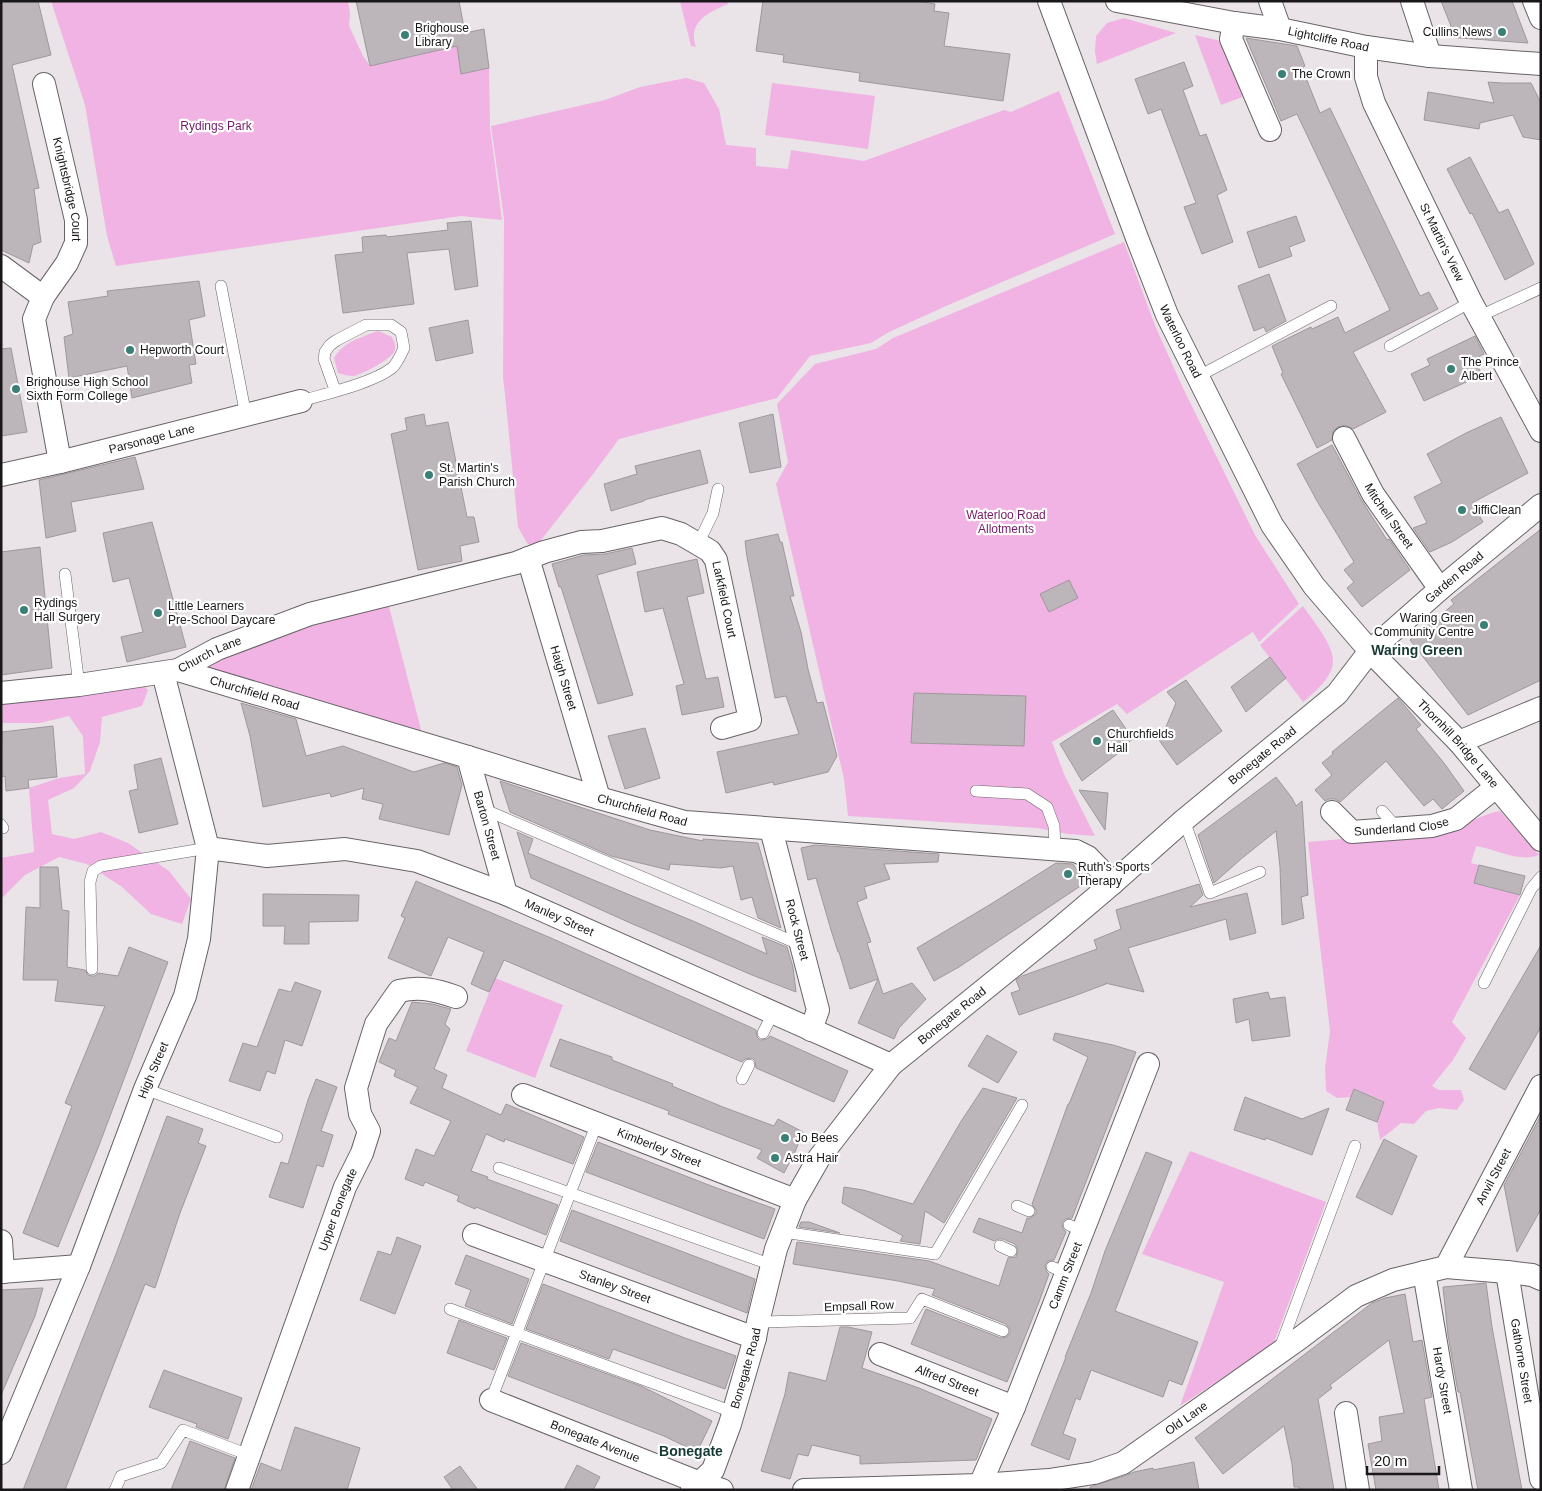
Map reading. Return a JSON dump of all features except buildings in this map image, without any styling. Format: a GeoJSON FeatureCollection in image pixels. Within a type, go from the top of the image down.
{"type":"FeatureCollection","features":[{"type":"Feature","properties":{"kind":"street","name":"Lightcliffe Road"},"geometry":{"type":"LineString","coordinates":[[1117,1],[1366,47],[1430,56],[1541,64]]}},
{"type":"Feature","properties":{"kind":"street"},"geometry":{"type":"LineString","coordinates":[[1270,1],[1280,30]]}},
{"type":"Feature","properties":{"kind":"street"},"geometry":{"type":"LineString","coordinates":[[1412,1],[1430,56]]}},
{"type":"Feature","properties":{"kind":"street"},"geometry":{"type":"LineString","coordinates":[[1534,1],[1541,18]]}},
{"type":"Feature","properties":{"kind":"street","name":"Waterloo Road"},"geometry":{"type":"LineString","coordinates":[[1051,2],[1137,238],[1167,315],[1197,377],[1272,526],[1314,586],[1370,651]]}},
{"type":"Feature","properties":{"kind":"street"},"geometry":{"type":"LineString","coordinates":[[1234,23],[1232,39],[1270,130]]}},
{"type":"Feature","properties":{"kind":"street","name":"St Martin's View"},"geometry":{"type":"LineString","coordinates":[[1366,47],[1366,77],[1374,103],[1475,309],[1541,431]]}},
{"type":"Feature","properties":{"kind":"street","name":"Knightsbridge Court"},"geometry":{"type":"LineString","coordinates":[[44,84],[76,220],[76,243],[67,262],[43,297],[34,319],[60,462]]}},
{"type":"Feature","properties":{"kind":"street"},"geometry":{"type":"LineString","coordinates":[[1,266],[43,297]]}},
{"type":"Feature","properties":{"kind":"street","name":"Parsonage Lane"},"geometry":{"type":"LineString","coordinates":[[1,475],[60,462],[301,401]]}},
{"type":"Feature","properties":{"kind":"street","name":"Mitchell Street"},"geometry":{"type":"LineString","coordinates":[[1344,438],[1373,494],[1440,589]]}},
{"type":"Feature","properties":{"kind":"street","name":"Garden Road"},"geometry":{"type":"LineString","coordinates":[[1370,651],[1440,589],[1541,505]]}},
{"type":"Feature","properties":{"kind":"street","name":"Larkfield Court"},"geometry":{"type":"LineString","coordinates":[[528,558],[581,542],[602,541],[662,528],[681,534],[710,552],[716,560],[759,718],[717,730]]}},
{"type":"Feature","properties":{"kind":"street","name":"Church Lane"},"geometry":{"type":"LineString","coordinates":[[1,693],[170,672],[217,649],[310,614],[466,576],[528,558]]}},
{"type":"Feature","properties":{"kind":"street","name":"Haigh Street"},"geometry":{"type":"LineString","coordinates":[[528,558],[598,798]]}},
{"type":"Feature","properties":{"kind":"street","name":"Thornhill Bridge Lane"},"geometry":{"type":"LineString","coordinates":[[1370,651],[1459,742],[1541,840]]}},
{"type":"Feature","properties":{"kind":"street","name":"Bonegate Road"},"geometry":{"type":"LineString","coordinates":[[696,1486],[713,1470],[734,1412],[757,1330],[776,1248],[795,1200],[819,1158],[891,1065],[1113,883],[1184,820],[1337,694],[1370,651]]}},
{"type":"Feature","properties":{"kind":"street","name":"Churchfield Road"},"geometry":{"type":"LineString","coordinates":[[170,672],[468,757],[598,798],[685,822],[1076,851],[1088,858],[1113,883]]}},
{"type":"Feature","properties":{"kind":"street","name":"High Street"},"geometry":{"type":"LineString","coordinates":[[1,1453],[78,1266],[145,1089],[185,996],[199,939],[208,848],[170,672]]}},
{"type":"Feature","properties":{"kind":"street"},"geometry":{"type":"LineString","coordinates":[[1459,742],[1541,708]]}},
{"type":"Feature","properties":{"kind":"street","name":"Barton Street"},"geometry":{"type":"LineString","coordinates":[[468,757],[506,894]]}},
{"type":"Feature","properties":{"kind":"street","name":"Sunderland Close"},"geometry":{"type":"LineString","coordinates":[[1332,812],[1352,832],[1432,826],[1456,819],[1496,787]]}},
{"type":"Feature","properties":{"kind":"street","name":"Rock Street"},"geometry":{"type":"LineString","coordinates":[[771,829],[818,1010],[811,1030]]}},
{"type":"Feature","properties":{"kind":"street","name":"Manley Street"},"geometry":{"type":"LineString","coordinates":[[208,848],[267,856],[345,849],[418,861],[506,894],[891,1065]]}},
{"type":"Feature","properties":{"kind":"street","name":"Upper Bonegate"},"geometry":{"type":"LineString","coordinates":[[237,1490],[345,1186],[362,1152],[369,1131],[360,1114],[356,1088],[376,1024],[399,991],[412,988],[436,990],[456,997]]}},
{"type":"Feature","properties":{"kind":"street","name":"Camm Street"},"geometry":{"type":"LineString","coordinates":[[980,1485],[1014,1407],[1031,1342],[1059,1270],[1148,1064]]}},
{"type":"Feature","properties":{"kind":"street","name":"Anvil Street"},"geometry":{"type":"LineString","coordinates":[[1446,1267],[1541,1086]]}},
{"type":"Feature","properties":{"kind":"street","name":"Kimberley Street"},"geometry":{"type":"LineString","coordinates":[[523,1095],[795,1200]]}},
{"type":"Feature","properties":{"kind":"street","name":"Stanley Street"},"geometry":{"type":"LineString","coordinates":[[474,1235],[544,1261],[757,1330]]}},
{"type":"Feature","properties":{"kind":"street"},"geometry":{"type":"LineString","coordinates":[[1,1241],[2,1272],[78,1266]]}},
{"type":"Feature","properties":{"kind":"street","name":"Old Lane"},"geometry":{"type":"LineString","coordinates":[[818,1490],[980,1485],[1049,1480],[1094,1473],[1123,1463],[1128,1455],[1278,1354],[1356,1296],[1393,1280],[1446,1267],[1507,1272],[1538,1270]]}},
{"type":"Feature","properties":{"kind":"street","name":"Hardy Street"},"geometry":{"type":"LineString","coordinates":[[1424,1272],[1461,1490]]}},
{"type":"Feature","properties":{"kind":"street","name":"Gathorne Street"},"geometry":{"type":"LineString","coordinates":[[1507,1272],[1541,1479]]}},
{"type":"Feature","properties":{"kind":"street","name":"Alfred Street"},"geometry":{"type":"LineString","coordinates":[[880,1354],[1014,1407]]}},
{"type":"Feature","properties":{"kind":"street","name":"Bonegate Avenue"},"geometry":{"type":"LineString","coordinates":[[491,1400],[696,1486]]}},
{"type":"Feature","properties":{"kind":"street"},"geometry":{"type":"LineString","coordinates":[[1346,1413],[1358,1490]]}},
{"type":"Feature","properties":{"kind":"street"},"geometry":{"type":"LineString","coordinates":[[696,1486],[722,1490]]}},
{"type":"Feature","properties":{"kind":"lane"},"geometry":{"type":"LineString","coordinates":[[221,286],[246,416]]}},
{"type":"Feature","properties":{"kind":"lane"},"geometry":{"type":"LineString","coordinates":[[1390,346],[1475,309],[1541,288]]}},
{"type":"Feature","properties":{"kind":"lane"},"geometry":{"type":"LineString","coordinates":[[1197,377],[1331,306]]}},
{"type":"Feature","properties":{"kind":"lane"},"geometry":{"type":"LineString","coordinates":[[301,401],[364,382],[393,367],[404,348],[401,332],[391,325],[366,324],[330,345],[325,352],[324,359],[335,390]]}},
{"type":"Feature","properties":{"kind":"lane"},"geometry":{"type":"LineString","coordinates":[[698,544],[713,513],[718,489]]}},
{"type":"Feature","properties":{"kind":"lane"},"geometry":{"type":"LineString","coordinates":[[65,574],[79,684]]}},
{"type":"Feature","properties":{"kind":"lane"},"geometry":{"type":"LineString","coordinates":[[976,791],[1027,794],[1047,807],[1054,826],[1055,849]]}},
{"type":"Feature","properties":{"kind":"lane"},"geometry":{"type":"LineString","coordinates":[[481,808],[800,945]]}},
{"type":"Feature","properties":{"kind":"lane"},"geometry":{"type":"LineString","coordinates":[[1382,812],[1398,829]]}},
{"type":"Feature","properties":{"kind":"lane"},"geometry":{"type":"LineString","coordinates":[[1184,820],[1210,893],[1260,872]]}},
{"type":"Feature","properties":{"kind":"lane"},"geometry":{"type":"LineString","coordinates":[[92,969],[90,882],[93,871],[100,866],[208,848]]}},
{"type":"Feature","properties":{"kind":"lane"},"geometry":{"type":"LineString","coordinates":[[1484,983],[1531,889],[1541,877]]}},
{"type":"Feature","properties":{"kind":"lane"},"geometry":{"type":"LineString","coordinates":[[763,1033],[772,1013]]}},
{"type":"Feature","properties":{"kind":"lane"},"geometry":{"type":"LineString","coordinates":[[742,1079],[749,1065]]}},
{"type":"Feature","properties":{"kind":"lane"},"geometry":{"type":"LineString","coordinates":[[145,1089],[277,1137]]}},
{"type":"Feature","properties":{"kind":"lane"},"geometry":{"type":"LineString","coordinates":[[783,1232],[935,1254],[1022,1105]]}},
{"type":"Feature","properties":{"kind":"lane"},"geometry":{"type":"LineString","coordinates":[[491,1400],[597,1123]]}},
{"type":"Feature","properties":{"kind":"lane"},"geometry":{"type":"LineString","coordinates":[[1278,1354],[1355,1146]]}},
{"type":"Feature","properties":{"kind":"lane"},"geometry":{"type":"LineString","coordinates":[[499,1168],[772,1265]]}},
{"type":"Feature","properties":{"kind":"lane"},"geometry":{"type":"LineString","coordinates":[[1017,1206],[1029,1211]]}},
{"type":"Feature","properties":{"kind":"lane"},"geometry":{"type":"LineString","coordinates":[[1000,1246],[1011,1251]]}},
{"type":"Feature","properties":{"kind":"lane","name":"Empsall Row"},"geometry":{"type":"LineString","coordinates":[[757,1330],[910,1318],[922,1299],[1003,1331]]}},
{"type":"Feature","properties":{"kind":"lane"},"geometry":{"type":"LineString","coordinates":[[450,1309],[734,1412]]}},
{"type":"Feature","properties":{"kind":"lane"},"geometry":{"type":"LineString","coordinates":[[115,1490],[121,1476],[161,1463],[183,1430],[249,1455]]}},
{"type":"Feature","properties":{"kind":"green space","name":"Rydings Park"},"geometry":{"type":"Polygon","coordinates":[[[51,1],[348,1],[350,13],[349,26],[363,56],[370,66],[424,54],[457,42],[461,74],[489,68],[490,127],[502,220],[461,216],[116,266],[107,236],[85,105],[51,1]]]}},
{"type":"Feature","properties":{"kind":"green space"},"geometry":{"type":"Polygon","coordinates":[[[680,1],[727,1],[728,4],[707,15],[697,25],[694,38],[696,47],[691,46],[680,1]]]}},
{"type":"Feature","properties":{"kind":"green space"},"geometry":{"type":"Polygon","coordinates":[[[1124,18],[1176,33],[1097,64],[1095,52],[1096,36],[1107,23],[1124,18]]]}},
{"type":"Feature","properties":{"kind":"green space"},"geometry":{"type":"Polygon","coordinates":[[[1195,35],[1221,41],[1245,96],[1221,105],[1195,35]]]}},
{"type":"Feature","properties":{"kind":"green space"},"geometry":{"type":"Polygon","coordinates":[[[686,78],[704,83],[719,109],[726,145],[756,148],[756,166],[788,169],[791,150],[864,161],[1004,110],[1011,112],[1059,91],[1115,234],[946,306],[889,332],[871,343],[810,356],[777,398],[619,439],[534,549],[527,543],[518,527],[503,378],[504,219],[491,126],[605,100],[640,87],[686,78]]]}},
{"type":"Feature","properties":{"kind":"green space"},"geometry":{"type":"Polygon","coordinates":[[[772,83],[875,96],[868,149],[765,135],[772,83]]]}},
{"type":"Feature","properties":{"kind":"green space","name":"Waterloo Road Allotments"},"geometry":{"type":"Polygon","coordinates":[[[1124,242],[1156,328],[1183,388],[1255,535],[1299,604],[1259,642],[1253,632],[1127,714],[1117,704],[1052,742],[1064,774],[1095,836],[1068,834],[1037,828],[848,816],[844,779],[776,484],[788,462],[777,404],[815,364],[876,349],[893,338],[1124,242]]]}},
{"type":"Feature","properties":{"kind":"green space"},"geometry":{"type":"Polygon","coordinates":[[[378,331],[392,337],[395,344],[394,352],[387,359],[358,375],[350,376],[338,373],[334,358],[338,352],[353,341],[378,331]]]}},
{"type":"Feature","properties":{"kind":"green space"},"geometry":{"type":"Polygon","coordinates":[[[386,595],[425,745],[178,670],[386,595]]]}},
{"type":"Feature","properties":{"kind":"green space"},"geometry":{"type":"Polygon","coordinates":[[[1303,606],[1326,640],[1333,661],[1330,673],[1326,679],[1303,702],[1260,645],[1303,606]]]}},
{"type":"Feature","properties":{"kind":"green space"},"geometry":{"type":"Polygon","coordinates":[[[142,684],[148,690],[142,706],[102,717],[100,742],[90,771],[74,788],[48,800],[52,834],[74,839],[101,832],[128,843],[169,871],[191,899],[182,924],[151,914],[122,887],[87,864],[59,857],[25,875],[1,899],[1,858],[34,852],[29,788],[59,778],[85,774],[83,736],[69,716],[40,723],[2,723],[3,704],[13,699],[142,684]]]}},
{"type":"Feature","properties":{"kind":"green space"},"geometry":{"type":"Polygon","coordinates":[[[1500,811],[1539,855],[1524,857],[1508,855],[1476,846],[1471,863],[1479,865],[1474,883],[1520,895],[1452,1022],[1466,1038],[1453,1060],[1432,1086],[1439,1090],[1461,1090],[1464,1100],[1457,1110],[1439,1108],[1426,1111],[1414,1124],[1401,1123],[1380,1140],[1377,1122],[1384,1101],[1355,1089],[1351,1097],[1337,1098],[1326,1091],[1325,1068],[1330,1031],[1308,842],[1456,829],[1483,816],[1500,811]]]}},
{"type":"Feature","properties":{"kind":"green space"},"geometry":{"type":"Polygon","coordinates":[[[495,978],[563,1005],[535,1078],[466,1051],[495,978]]]}},
{"type":"Feature","properties":{"kind":"green space"},"geometry":{"type":"Polygon","coordinates":[[[1190,1151],[1326,1202],[1273,1345],[1180,1406],[1224,1282],[1142,1254],[1190,1151]]]}},
{"type":"Feature","properties":{"kind":"place","name":"Cullins News"},"geometry":{"type":"Point","coordinates":[1502,32]}},
{"type":"Feature","properties":{"kind":"place","name":"Brighouse Library"},"geometry":{"type":"Point","coordinates":[405,35]}},
{"type":"Feature","properties":{"kind":"place","name":"The Crown"},"geometry":{"type":"Point","coordinates":[1282,74]}},
{"type":"Feature","properties":{"kind":"place","name":"Hepworth Court"},"geometry":{"type":"Point","coordinates":[130,350]}},
{"type":"Feature","properties":{"kind":"place","name":"The Prince Albert"},"geometry":{"type":"Point","coordinates":[1451,369]}},
{"type":"Feature","properties":{"kind":"place","name":"Brighouse High School Sixth Form College"},"geometry":{"type":"Point","coordinates":[16,389]}},
{"type":"Feature","properties":{"kind":"place","name":"St. Martin's Parish Church"},"geometry":{"type":"Point","coordinates":[429,475]}},
{"type":"Feature","properties":{"kind":"place","name":"JiffiClean"},"geometry":{"type":"Point","coordinates":[1462,510]}},
{"type":"Feature","properties":{"kind":"place","name":"Rydings Hall Surgery"},"geometry":{"type":"Point","coordinates":[24,610]}},
{"type":"Feature","properties":{"kind":"place","name":"Little Learners Pre-School Daycare"},"geometry":{"type":"Point","coordinates":[158,613]}},
{"type":"Feature","properties":{"kind":"place","name":"Waring Green Community Centre"},"geometry":{"type":"Point","coordinates":[1484,625]}},
{"type":"Feature","properties":{"kind":"place","name":"Churchfields Hall"},"geometry":{"type":"Point","coordinates":[1097,741]}},
{"type":"Feature","properties":{"kind":"place","name":"Ruth's Sports Therapy"},"geometry":{"type":"Point","coordinates":[1068,874]}},
{"type":"Feature","properties":{"kind":"place","name":"Jo Bees"},"geometry":{"type":"Point","coordinates":[785,1138]}},
{"type":"Feature","properties":{"kind":"place","name":"Astra Hair"},"geometry":{"type":"Point","coordinates":[775,1158]}},
{"type":"Feature","properties":{"kind":"district","name":"Waring Green"},"geometry":{"type":"Point","coordinates":[1417,650]}},
{"type":"Feature","properties":{"kind":"district","name":"Bonegate"},"geometry":{"type":"Point","coordinates":[691,1451]}}]}
